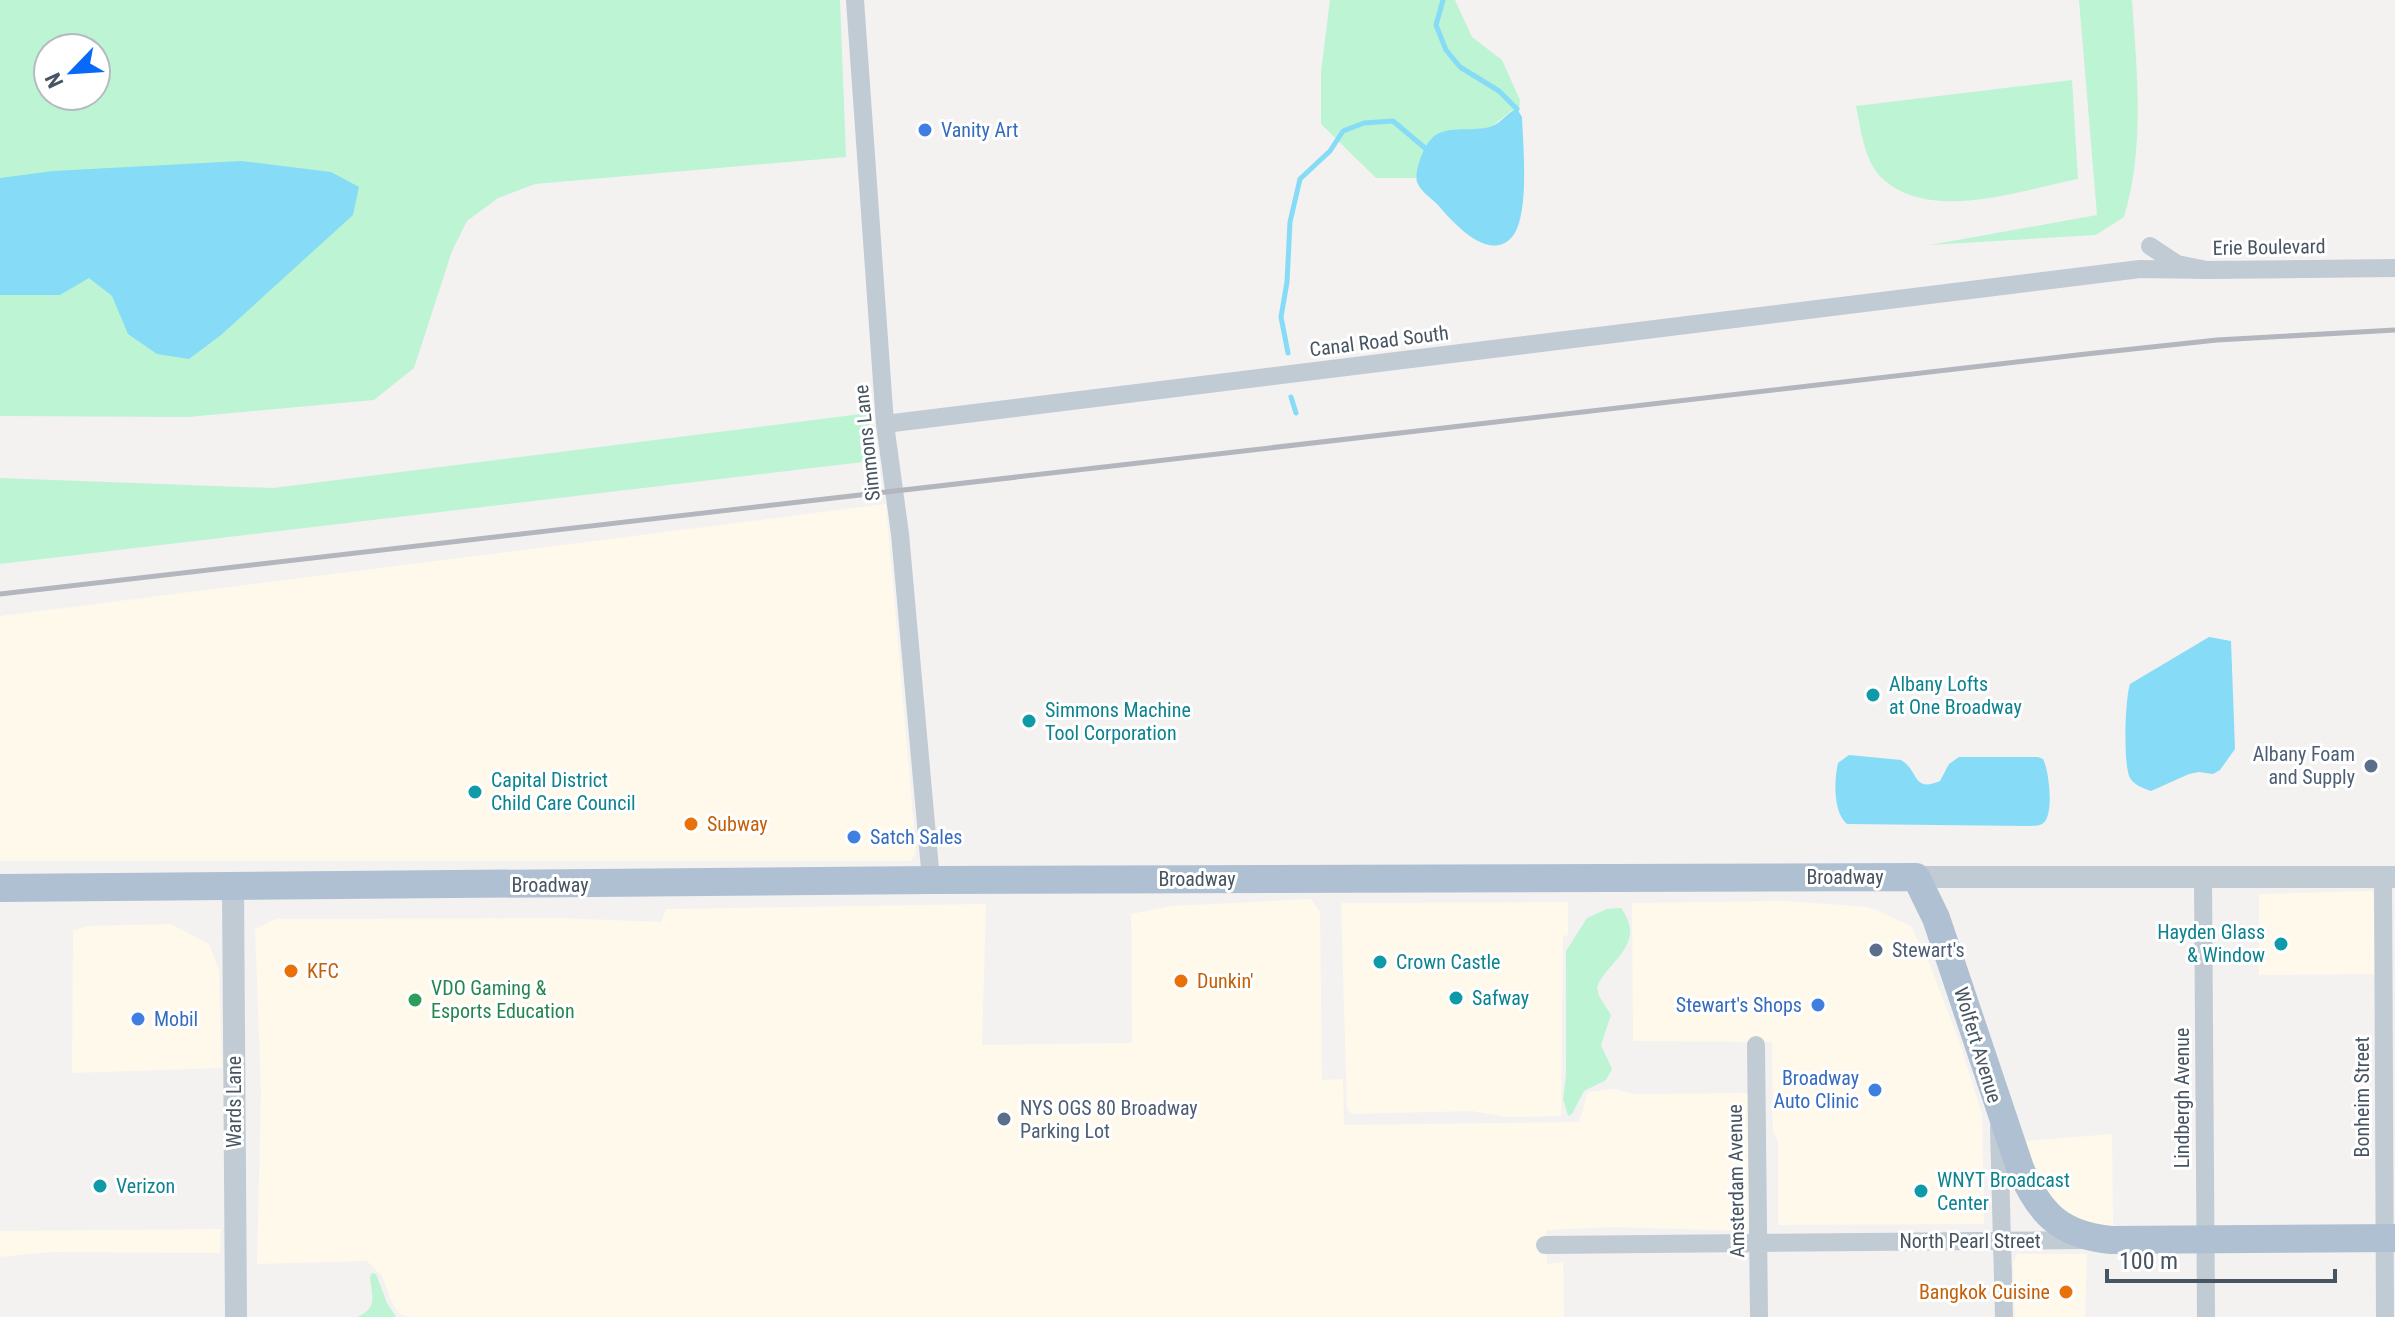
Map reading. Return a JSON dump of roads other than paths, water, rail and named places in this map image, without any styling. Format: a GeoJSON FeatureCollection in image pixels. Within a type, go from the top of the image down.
{"type":"FeatureCollection","features":[{"type":"Feature","properties":{"kind":"main road","name":"Broadway"},"geometry":{"type":"LineString","coordinates":[[0,888],[931,880],[1916,877]]}},
{"type":"Feature","properties":{"kind":"main road","name":"Wolfert Avenue"},"geometry":{"type":"LineString","coordinates":[[1916,877],[1936,918],[1998,1101]]}},
{"type":"Feature","properties":{"kind":"main road"},"geometry":{"type":"LineString","coordinates":[[1998,1101],[2020,1168],[2038,1204],[2071,1231],[2111,1240]]}},
{"type":"Feature","properties":{"kind":"main road","name":"North Pearl Street"},"geometry":{"type":"LineString","coordinates":[[2111,1240],[2390,1238]]}},
{"type":"Feature","properties":{"kind":"street","name":"Simmons Lane"},"geometry":{"type":"LineString","coordinates":[[855,0],[885,424],[900,534],[931,880]]}},
{"type":"Feature","properties":{"kind":"street","name":"Erie Boulevard"},"geometry":{"type":"LineString","coordinates":[[2150,246],[2177,264],[2207,270],[2395,268]]}},
{"type":"Feature","properties":{"kind":"street","name":"Canal Road South"},"geometry":{"type":"LineString","coordinates":[[885,424],[2140,269],[2207,270]]}},
{"type":"Feature","properties":{"kind":"street","name":"Broadway"},"geometry":{"type":"LineString","coordinates":[[1916,877],[2389,877]]}},
{"type":"Feature","properties":{"kind":"street","name":"Bonheim Street"},"geometry":{"type":"LineString","coordinates":[[2385,1317],[2390,1238],[2389,877]]}},
{"type":"Feature","properties":{"kind":"street","name":"Lindbergh Avenue"},"geometry":{"type":"LineString","coordinates":[[2203,879],[2206,1317]]}},
{"type":"Feature","properties":{"kind":"street","name":"Wards Lane"},"geometry":{"type":"LineString","coordinates":[[233,887],[236,1317]]}},
{"type":"Feature","properties":{"kind":"street","name":"Amsterdam Avenue"},"geometry":{"type":"LineString","coordinates":[[1756,1045],[1759,1317]]}},
{"type":"Feature","properties":{"kind":"street","name":"Wolfert Avenue"},"geometry":{"type":"LineString","coordinates":[[1998,1101],[2004,1317]]}},
{"type":"Feature","properties":{"kind":"street","name":"North Pearl Street"},"geometry":{"type":"LineString","coordinates":[[1545,1245],[2111,1240]]}},
{"type":"Feature","properties":{"kind":"water"},"geometry":{"type":"Polygon","coordinates":[[[1517,109],[1522,117],[1524,179],[1518,227],[1512,237],[1502,244],[1481,243],[1451,220],[1421,189],[1417,172],[1423,152],[1439,133],[1492,126],[1517,109]]]}},
{"type":"Feature","properties":{"kind":"water"},"geometry":{"type":"Polygon","coordinates":[[[241,161],[331,172],[359,187],[353,215],[221,335],[189,359],[157,354],[128,334],[112,296],[89,278],[60,295],[0,295],[0,178],[53,171],[241,161]]]}},
{"type":"Feature","properties":{"kind":"water"},"geometry":{"type":"Polygon","coordinates":[[[2209,637],[2231,641],[2235,749],[2220,770],[2213,774],[2189,774],[2151,791],[2143,788],[2130,778],[2126,760],[2130,684],[2209,637]]]}},
{"type":"Feature","properties":{"kind":"water"},"geometry":{"type":"Polygon","coordinates":[[[1849,755],[1901,760],[1925,784],[1940,781],[1949,764],[1959,757],[2038,757],[2043,759],[2050,793],[2046,820],[2033,826],[1847,824],[1839,812],[1835,787],[1838,763],[1849,755]]]}},
{"type":"Feature","properties":{"kind":"waterway"},"geometry":{"type":"LineString","coordinates":[[1443,0],[1436,25],[1446,50],[1460,67],[1499,91],[1517,109]]}},
{"type":"Feature","properties":{"kind":"waterway"},"geometry":{"type":"LineString","coordinates":[[1288,353],[1281,317],[1287,282],[1290,222],[1300,179],[1330,151],[1343,131],[1364,123],[1393,121],[1425,148]]}},
{"type":"Feature","properties":{"kind":"waterway"},"geometry":{"type":"LineString","coordinates":[[1291,397],[1296,413]]}},
{"type":"Feature","properties":{"kind":"railway"},"geometry":{"type":"LineString","coordinates":[[0,594],[2086,354],[2217,340],[2395,330]]}},
{"type":"Feature","properties":{"kind":"place","name":"Vanity Art"},"geometry":{"type":"Point","coordinates":[925,130]}},
{"type":"Feature","properties":{"kind":"place","name":"Albany Lofts at One Broadway"},"geometry":{"type":"Point","coordinates":[1873,695]}},
{"type":"Feature","properties":{"kind":"place","name":"Simmons Machine Tool Corporation"},"geometry":{"type":"Point","coordinates":[1029,721]}},
{"type":"Feature","properties":{"kind":"place","name":"Albany Foam and Supply"},"geometry":{"type":"Point","coordinates":[2371,766]}},
{"type":"Feature","properties":{"kind":"place","name":"Capital District Child Care Council"},"geometry":{"type":"Point","coordinates":[475,792]}},
{"type":"Feature","properties":{"kind":"place","name":"Subway"},"geometry":{"type":"Point","coordinates":[691,824]}},
{"type":"Feature","properties":{"kind":"place","name":"Satch Sales"},"geometry":{"type":"Point","coordinates":[854,837]}},
{"type":"Feature","properties":{"kind":"place","name":"Hayden Glass & Window"},"geometry":{"type":"Point","coordinates":[2281,944]}},
{"type":"Feature","properties":{"kind":"place","name":"Stewart's"},"geometry":{"type":"Point","coordinates":[1876,950]}},
{"type":"Feature","properties":{"kind":"place","name":"Crown Castle"},"geometry":{"type":"Point","coordinates":[1380,962]}},
{"type":"Feature","properties":{"kind":"place","name":"KFC"},"geometry":{"type":"Point","coordinates":[291,971]}},
{"type":"Feature","properties":{"kind":"place","name":"Dunkin'"},"geometry":{"type":"Point","coordinates":[1181,981]}},
{"type":"Feature","properties":{"kind":"place","name":"Safway"},"geometry":{"type":"Point","coordinates":[1456,998]}},
{"type":"Feature","properties":{"kind":"place","name":"VDO Gaming & Esports Education"},"geometry":{"type":"Point","coordinates":[415,1000]}},
{"type":"Feature","properties":{"kind":"place","name":"Stewart's Shops"},"geometry":{"type":"Point","coordinates":[1818,1005]}},
{"type":"Feature","properties":{"kind":"place","name":"Mobil"},"geometry":{"type":"Point","coordinates":[138,1019]}},
{"type":"Feature","properties":{"kind":"place","name":"Broadway Auto Clinic"},"geometry":{"type":"Point","coordinates":[1875,1090]}},
{"type":"Feature","properties":{"kind":"place","name":"NYS OGS 80 Broadway Parking Lot"},"geometry":{"type":"Point","coordinates":[1004,1119]}},
{"type":"Feature","properties":{"kind":"place","name":"Verizon"},"geometry":{"type":"Point","coordinates":[100,1186]}},
{"type":"Feature","properties":{"kind":"place","name":"WNYT Broadcast Center"},"geometry":{"type":"Point","coordinates":[1921,1191]}},
{"type":"Feature","properties":{"kind":"place","name":"Bangkok Cuisine"},"geometry":{"type":"Point","coordinates":[2066,1292]}}]}
